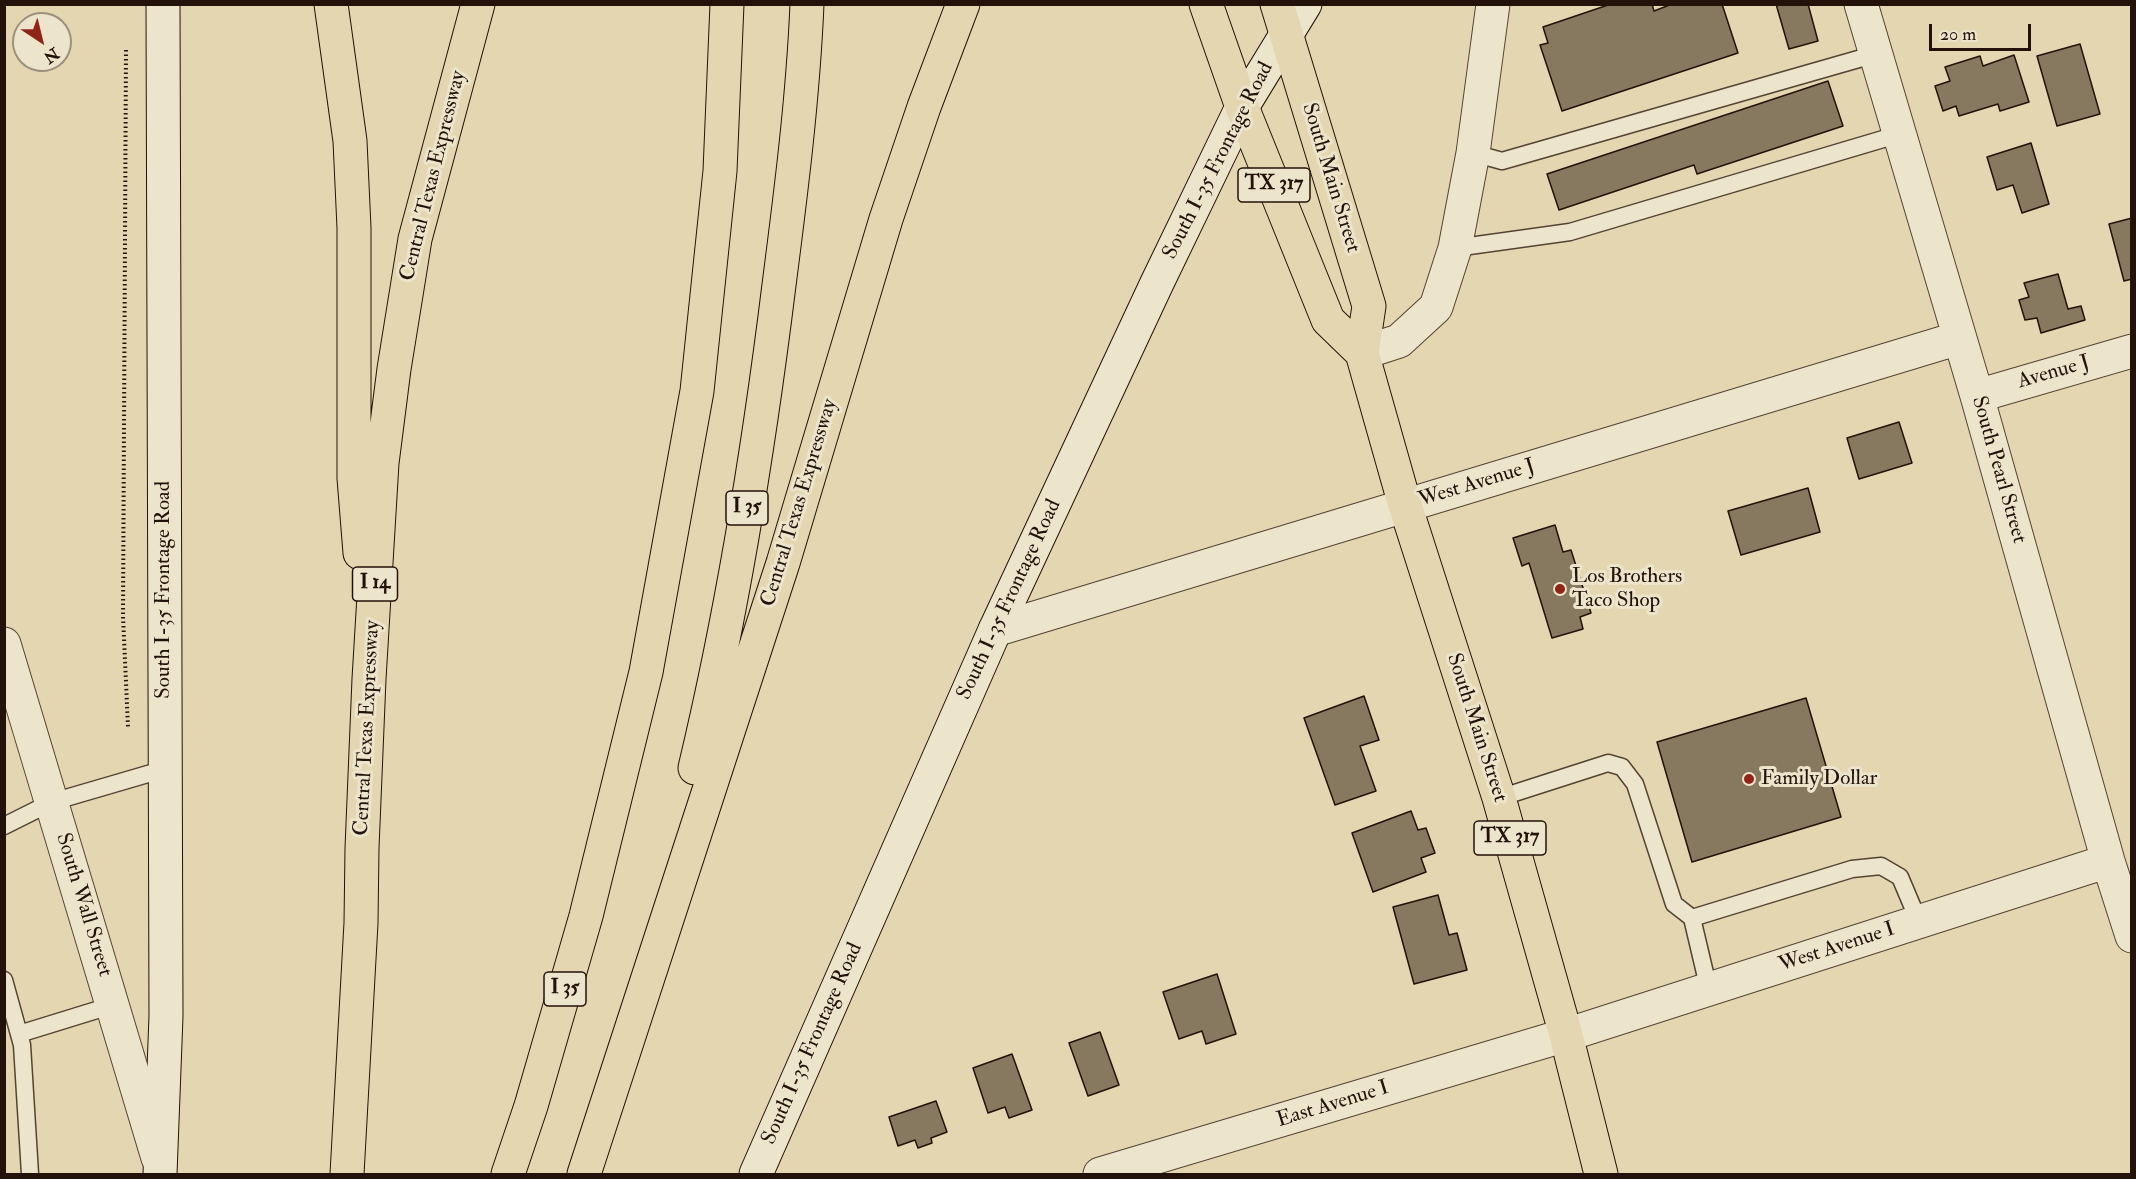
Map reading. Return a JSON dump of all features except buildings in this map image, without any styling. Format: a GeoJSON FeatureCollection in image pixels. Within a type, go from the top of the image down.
{"type":"FeatureCollection","features":[{"type":"Feature","properties":{"kind":"main road"},"geometry":{"type":"LineString","coordinates":[[331,4],[350,141],[355,239],[354,478],[369,680]]}},
{"type":"Feature","properties":{"kind":"main road","name":"Central Texas Expressway"},"geometry":{"type":"LineString","coordinates":[[347,1174],[361,923],[369,680],[382,463],[413,251],[478,4]]}},
{"type":"Feature","properties":{"kind":"main road","name":"I 35"},"geometry":{"type":"LineString","coordinates":[[508,1174],[531,1106],[586,916],[646,672],[697,391],[720,171],[727,4]]}},
{"type":"Feature","properties":{"kind":"main road","name":"I 35"},"geometry":{"type":"LineString","coordinates":[[584,1174],[638,1003],[712,697],[745,524],[770,361],[793,177],[807,4]]}},
{"type":"Feature","properties":{"kind":"main road","name":"Central Texas Expressway"},"geometry":{"type":"LineString","coordinates":[[638,1003],[783,563],[886,219],[924,107],[963,4]]}},
{"type":"Feature","properties":{"kind":"main road","name":"TX 317"},"geometry":{"type":"LineString","coordinates":[[1206,4],[1242,107],[1328,320],[1362,353]]}},
{"type":"Feature","properties":{"kind":"main road","name":"South Main Street"},"geometry":{"type":"LineString","coordinates":[[1277,4],[1369,306],[1362,353],[1405,505],[1499,798],[1566,1035],[1601,1174]]}},
{"type":"Feature","properties":{"kind":"street","name":"South I-35 Frontage Road"},"geometry":{"type":"LineString","coordinates":[[160,1170],[166,1016],[163,4]]}},
{"type":"Feature","properties":{"kind":"street","name":"South I-35 Frontage Road"},"geometry":{"type":"LineString","coordinates":[[756,1174],[995,630],[1157,283],[1242,107],[1305,4]]}},
{"type":"Feature","properties":{"kind":"street"},"geometry":{"type":"LineString","coordinates":[[1362,353],[1399,341],[1437,307],[1455,248],[1473,153],[1493,4]]}},
{"type":"Feature","properties":{"kind":"street","name":"South Pearl Street"},"geometry":{"type":"LineString","coordinates":[[1862,4],[2119,876],[2132,936]]}},
{"type":"Feature","properties":{"kind":"street","name":"West Avenue J"},"geometry":{"type":"LineString","coordinates":[[995,630],[1959,338]]}},
{"type":"Feature","properties":{"kind":"street","name":"Avenue J"},"geometry":{"type":"LineString","coordinates":[[1977,396],[2132,351]]}},
{"type":"Feature","properties":{"kind":"street","name":"South Wall Street"},"geometry":{"type":"LineString","coordinates":[[4,645],[113,1005],[160,1170]]}},
{"type":"Feature","properties":{"kind":"street","name":"West Avenue I"},"geometry":{"type":"LineString","coordinates":[[1566,1035],[1919,922],[2119,876]]}},
{"type":"Feature","properties":{"kind":"street","name":"East Avenue I"},"geometry":{"type":"LineString","coordinates":[[1100,1174],[1566,1035]]}},
{"type":"Feature","properties":{"kind":"lane"},"geometry":{"type":"LineString","coordinates":[[1473,153],[1502,161],[1876,54]]}},
{"type":"Feature","properties":{"kind":"lane"},"geometry":{"type":"LineString","coordinates":[[1455,248],[1570,232],[1900,134]]}},
{"type":"Feature","properties":{"kind":"lane"},"geometry":{"type":"LineString","coordinates":[[1499,798],[1608,764],[1622,767],[1635,784],[1674,904],[1692,918],[1709,990]]}},
{"type":"Feature","properties":{"kind":"lane"},"geometry":{"type":"LineString","coordinates":[[4,826],[52,802],[165,769]]}},
{"type":"Feature","properties":{"kind":"lane"},"geometry":{"type":"LineString","coordinates":[[1692,918],[1852,869],[1881,866],[1900,877],[1919,922]]}},
{"type":"Feature","properties":{"kind":"lane"},"geometry":{"type":"LineString","coordinates":[[4,980],[22,1045],[30,1174]]}},
{"type":"Feature","properties":{"kind":"lane"},"geometry":{"type":"LineString","coordinates":[[19,1034],[113,1005]]}},
{"type":"Feature","properties":{"kind":"place","name":"Los Brothers Taco Shop"},"geometry":{"type":"Point","coordinates":[1560,589]}},
{"type":"Feature","properties":{"kind":"place","name":"Family Dollar"},"geometry":{"type":"Point","coordinates":[1749,779]}}]}
